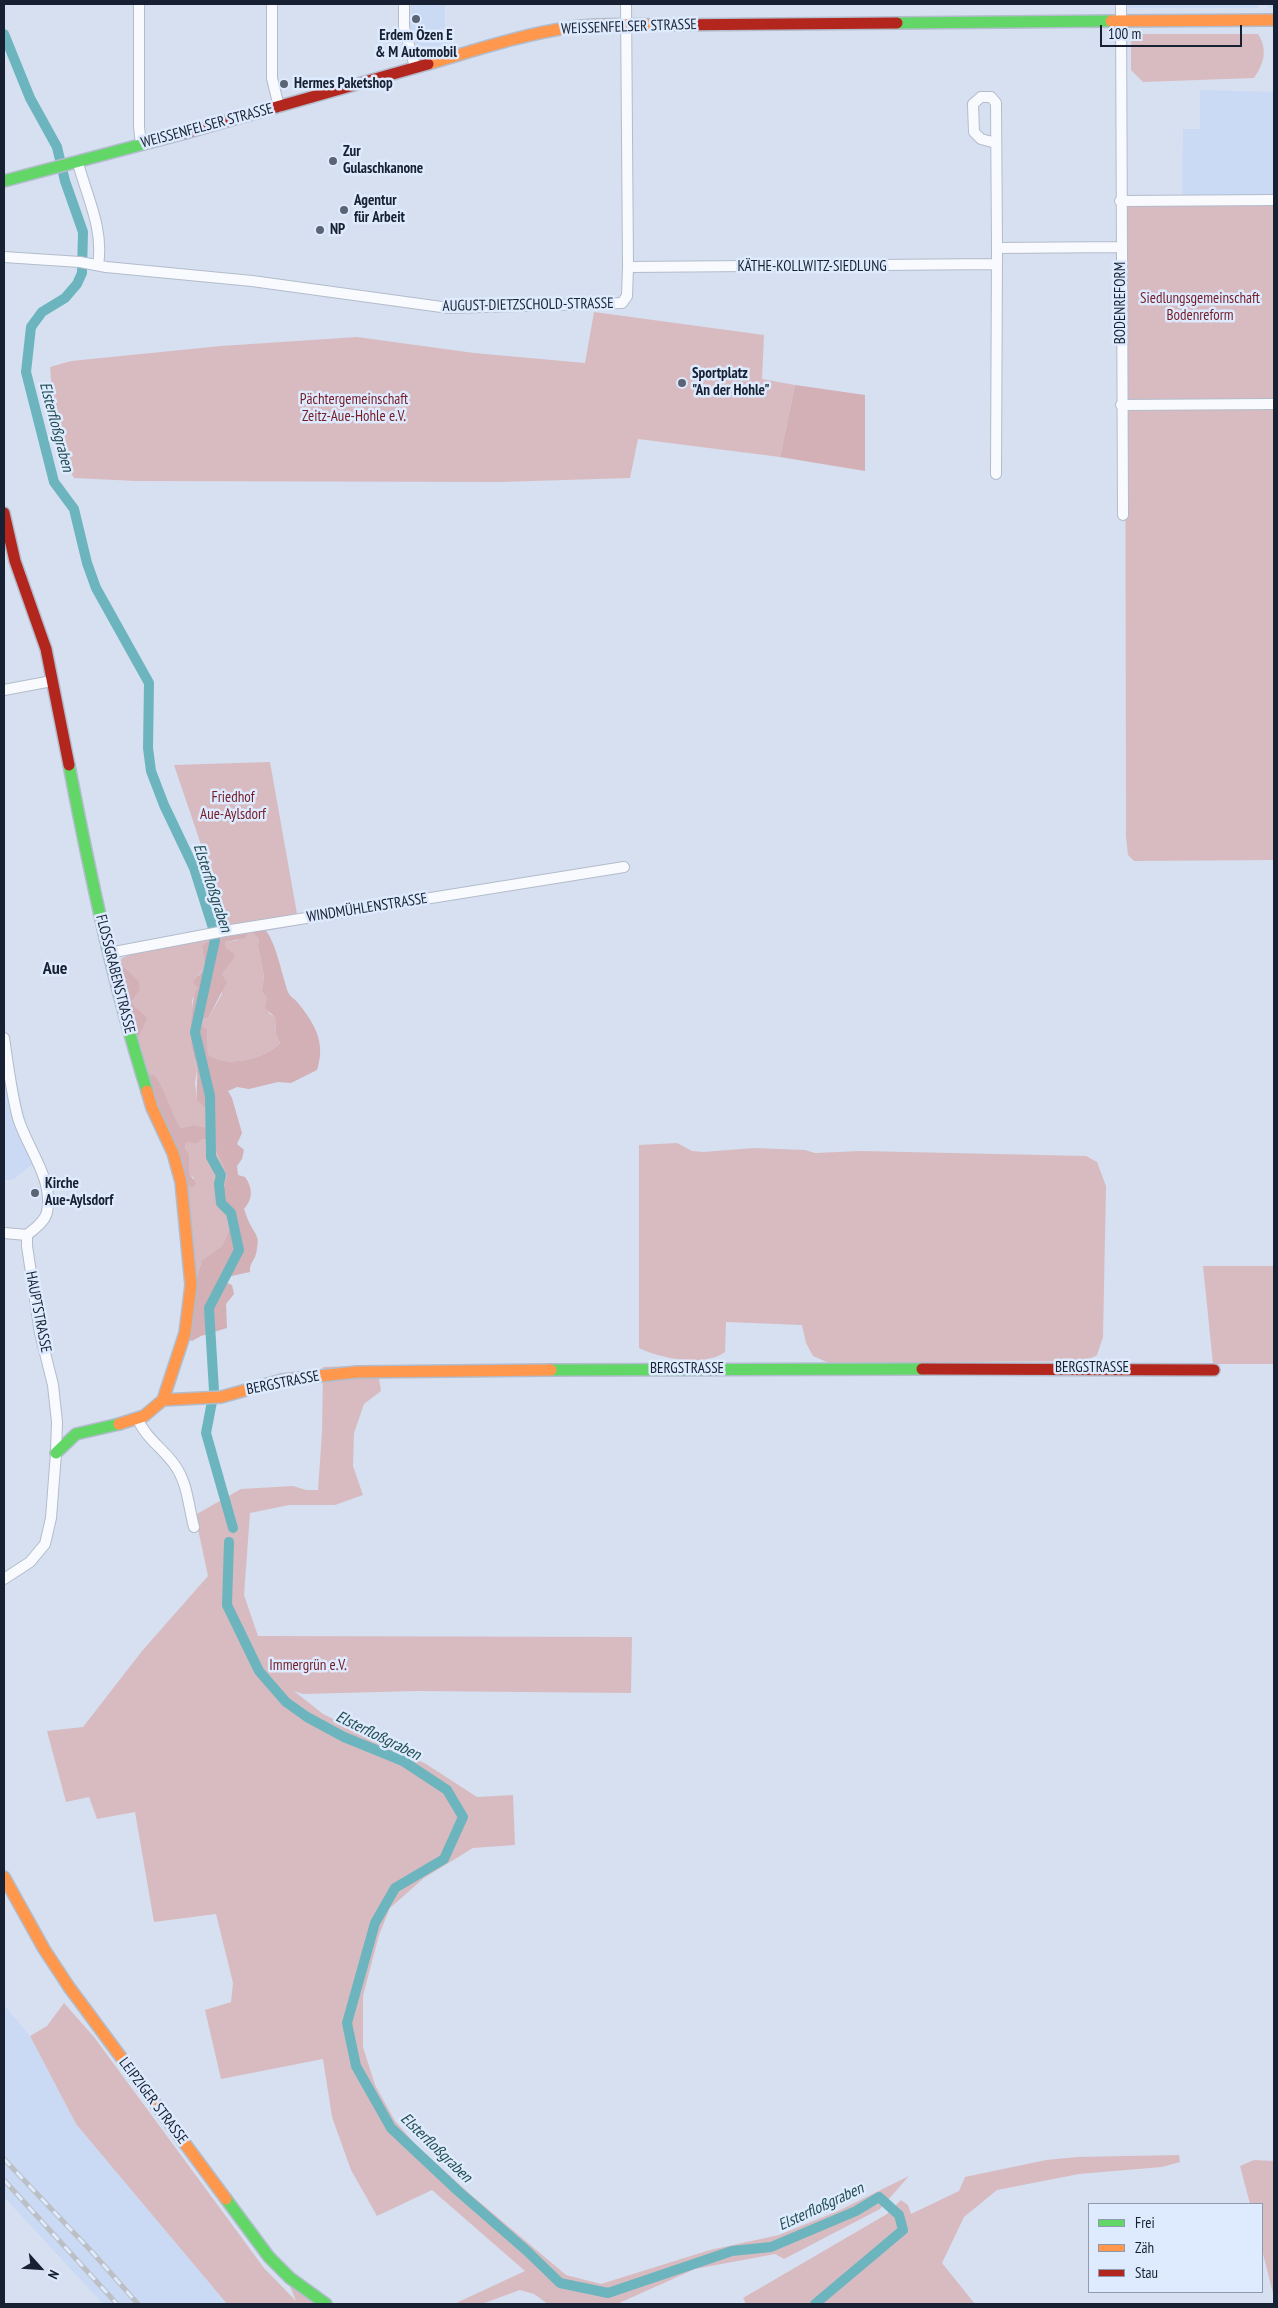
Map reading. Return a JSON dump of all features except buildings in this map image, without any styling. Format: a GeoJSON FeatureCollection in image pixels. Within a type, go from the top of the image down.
{"type":"FeatureCollection","features":[{"type":"Feature","properties":{"kind":"street"},"geometry":{"type":"LineString","coordinates":[[139,4],[139,127],[141,144]]}},
{"type":"Feature","properties":{"kind":"street"},"geometry":{"type":"LineString","coordinates":[[272,4],[272,78],[279,107]]}},
{"type":"Feature","properties":{"kind":"street"},"geometry":{"type":"LineString","coordinates":[[404,4],[404,27],[415,67]]}},
{"type":"Feature","properties":{"kind":"street","name":"AUGUST-DIETZSCHOLD-STRASSE"},"geometry":{"type":"LineString","coordinates":[[89,263],[325,290],[449,308],[622,303],[627,296],[628,267],[626,4]]}},
{"type":"Feature","properties":{"kind":"street","name":"BODENREFORM"},"geometry":{"type":"LineString","coordinates":[[1121,4],[1120,201],[1123,514]]}},
{"type":"Feature","properties":{"kind":"street","name":"WEISSENFELSER STRASSE"},"geometry":{"type":"LineString","coordinates":[[4,180],[67,166],[415,67],[555,30],[589,26],[1274,20]]}},
{"type":"Feature","properties":{"kind":"street"},"geometry":{"type":"LineString","coordinates":[[996,143],[996,474]]}},
{"type":"Feature","properties":{"kind":"street"},"geometry":{"type":"LineString","coordinates":[[4,257],[89,263],[100,250],[99,236],[67,166]]}},
{"type":"Feature","properties":{"kind":"street"},"geometry":{"type":"LineString","coordinates":[[1120,201],[1274,200]]}},
{"type":"Feature","properties":{"kind":"street"},"geometry":{"type":"LineString","coordinates":[[997,248],[1121,247]]}},
{"type":"Feature","properties":{"kind":"street","name":"KÄTHE-KOLLWITZ-SIEDLUNG"},"geometry":{"type":"LineString","coordinates":[[628,267],[996,264]]}},
{"type":"Feature","properties":{"kind":"street"},"geometry":{"type":"LineString","coordinates":[[1122,405],[1274,404]]}},
{"type":"Feature","properties":{"kind":"street","name":"FLOSSGRABENSTRASSE"},"geometry":{"type":"LineString","coordinates":[[4,513],[15,561],[43,638],[79,821],[109,952],[147,1094],[173,1153],[183,1192],[190,1258],[191,1296],[185,1333],[163,1400]]}},
{"type":"Feature","properties":{"kind":"street"},"geometry":{"type":"LineString","coordinates":[[4,690],[52,681]]}},
{"type":"Feature","properties":{"kind":"street","name":"WINDMÜHLENSTRASSE"},"geometry":{"type":"LineString","coordinates":[[109,952],[214,933],[624,867]]}},
{"type":"Feature","properties":{"kind":"street"},"geometry":{"type":"LineString","coordinates":[[4,1038],[17,1112],[26,1139],[42,1171],[47,1202],[45,1217],[27,1235],[4,1233]]}},
{"type":"Feature","properties":{"kind":"street","name":"HAUPTSTRASSE"},"geometry":{"type":"LineString","coordinates":[[4,1579],[30,1562],[45,1544],[51,1518],[56,1453],[57,1422],[51,1376],[40,1333],[29,1267],[27,1235]]}},
{"type":"Feature","properties":{"kind":"street","name":"BERGSTRASSE"},"geometry":{"type":"LineString","coordinates":[[163,1400],[207,1396],[221,1397],[282,1380],[357,1372],[703,1369],[1214,1370]]}},
{"type":"Feature","properties":{"kind":"street"},"geometry":{"type":"LineString","coordinates":[[56,1453],[76,1434],[138,1419],[163,1400]]}},
{"type":"Feature","properties":{"kind":"street"},"geometry":{"type":"LineString","coordinates":[[138,1419],[142,1428],[180,1473],[187,1490],[194,1527]]}},
{"type":"Feature","properties":{"kind":"street"},"geometry":{"type":"LineString","coordinates":[[57,1422],[76,1434]]}},
{"type":"Feature","properties":{"kind":"street","name":"LEIPZIGER STRASSE"},"geometry":{"type":"LineString","coordinates":[[4,1877],[44,1949],[69,1987],[269,2257],[290,2278],[326,2304]]}},
{"type":"Feature","properties":{"kind":"shaded area"},"geometry":{"type":"Polygon","coordinates":[[[411,4],[445,4],[445,29],[450,43],[419,53],[410,28],[411,4]]]}},
{"type":"Feature","properties":{"kind":"shaded area"},"geometry":{"type":"Polygon","coordinates":[[[1125,4],[1274,4],[1274,8],[1269,8],[1267,5],[1258,5],[1258,8],[1125,8],[1125,4]]]}},
{"type":"Feature","properties":{"kind":"shaded area"},"geometry":{"type":"Polygon","coordinates":[[[1200,90],[1274,92],[1274,196],[1182,197],[1183,129],[1200,129],[1200,90]]]}},
{"type":"Feature","properties":{"kind":"shaded area"},"geometry":{"type":"Polygon","coordinates":[[[795,385],[865,395],[865,471],[780,457],[795,385]]]}},
{"type":"Feature","properties":{"kind":"shaded area"},"geometry":{"type":"Polygon","coordinates":[[[256,931],[266,931],[270,936],[288,992],[314,1026],[319,1042],[319,1060],[317,1070],[291,1083],[278,1082],[249,1089],[237,1087],[228,1091],[232,1098],[242,1133],[237,1144],[244,1150],[242,1159],[237,1166],[238,1175],[245,1177],[251,1189],[249,1201],[244,1209],[258,1243],[250,1272],[227,1277],[227,1283],[232,1285],[234,1294],[226,1304],[227,1328],[201,1336],[192,1341],[187,1339],[196,1279],[202,1260],[222,1246],[229,1230],[223,1192],[227,1175],[211,1140],[202,1139],[197,1143],[186,1142],[185,1148],[189,1154],[189,1173],[196,1184],[192,1187],[186,1185],[146,1076],[154,1074],[181,1128],[193,1125],[206,1128],[210,1121],[205,1107],[197,1101],[197,1067],[192,1050],[191,1036],[195,992],[198,988],[193,982],[205,968],[202,945],[212,939],[248,933],[245,938],[225,942],[226,948],[235,955],[222,975],[227,982],[208,1018],[201,1019],[201,1025],[207,1029],[208,1054],[224,1061],[245,1060],[265,1054],[280,1043],[276,1034],[275,1017],[265,1008],[267,998],[262,992],[264,976],[258,946],[259,939],[253,933],[256,931]]]}},
{"type":"Feature","properties":{"kind":"shaded area"},"geometry":{"type":"Polygon","coordinates":[[[121,964],[139,982],[140,989],[132,1001],[134,1006],[147,1018],[138,1038],[117,965],[121,964]]]}},
{"type":"Feature","properties":{"kind":"shaded area"},"geometry":{"type":"Polygon","coordinates":[[[4,1023],[28,1132],[39,1159],[14,1179],[9,1180],[4,1180],[4,1023]]]}},
{"type":"Feature","properties":{"kind":"shaded area"},"geometry":{"type":"Polygon","coordinates":[[[4,2005],[30,2036],[76,2124],[227,2304],[103,2304],[4,2197],[4,2005]]]}},
{"type":"Feature","properties":{"kind":"green space"},"geometry":{"type":"Polygon","coordinates":[[[1131,34],[1258,34],[1263,45],[1264,56],[1254,78],[1143,82],[1131,70],[1131,34]]]}},
{"type":"Feature","properties":{"kind":"green space","name":"Siedlungsgemeinschaft Bodenreform"},"geometry":{"type":"Polygon","coordinates":[[[1274,196],[1274,860],[1134,861],[1128,855],[1126,837],[1125,206],[1274,196]]]}},
{"type":"Feature","properties":{"kind":"green space","name":"Pächtergemeinschaft Zeitz-Aue-Hohle e.V."},"geometry":{"type":"Polygon","coordinates":[[[594,312],[764,335],[762,379],[795,385],[780,457],[638,439],[630,478],[500,482],[136,481],[74,478],[59,439],[50,367],[71,361],[221,346],[357,337],[474,353],[585,363],[594,312]]]}},
{"type":"Feature","properties":{"kind":"green space","name":"Friedhof Aue-Aylsdorf"},"geometry":{"type":"Polygon","coordinates":[[[270,762],[299,925],[254,933],[259,939],[258,946],[264,976],[262,992],[267,998],[269,1013],[275,1017],[276,1034],[280,1043],[274,1049],[256,1057],[245,1060],[224,1061],[208,1054],[207,1029],[201,1025],[201,1019],[208,1018],[222,994],[222,975],[226,968],[225,942],[238,940],[247,933],[232,936],[174,765],[270,762]]]}},
{"type":"Feature","properties":{"kind":"green space"},"geometry":{"type":"Polygon","coordinates":[[[212,939],[202,945],[205,968],[198,975],[198,988],[192,1000],[192,1051],[197,1070],[195,1083],[197,1101],[204,1105],[211,1121],[206,1129],[193,1125],[181,1128],[154,1074],[146,1076],[133,1038],[134,1006],[132,1001],[140,988],[138,982],[121,964],[117,965],[122,958],[140,951],[212,939]]]}},
{"type":"Feature","properties":{"kind":"green space"},"geometry":{"type":"Polygon","coordinates":[[[202,1139],[211,1140],[227,1175],[223,1192],[229,1230],[222,1246],[202,1260],[196,1279],[186,1185],[194,1178],[189,1174],[189,1154],[185,1148],[186,1142],[202,1139]]]}},
{"type":"Feature","properties":{"kind":"green space"},"geometry":{"type":"Polygon","coordinates":[[[677,1143],[692,1151],[703,1152],[754,1148],[805,1150],[815,1153],[861,1151],[1086,1156],[1097,1162],[1106,1186],[1103,1337],[1097,1355],[1086,1361],[829,1363],[813,1356],[806,1343],[802,1325],[726,1322],[725,1352],[716,1357],[683,1360],[639,1348],[639,1145],[677,1143]]]}},
{"type":"Feature","properties":{"kind":"green space"},"geometry":{"type":"Polygon","coordinates":[[[1203,1266],[1274,1266],[1274,1364],[1213,1364],[1203,1266]]]}},
{"type":"Feature","properties":{"kind":"green space","name":"Immergrün e.V."},"geometry":{"type":"Polygon","coordinates":[[[377,1365],[381,1391],[364,1404],[354,1433],[353,1466],[363,1495],[335,1505],[289,1505],[250,1513],[244,1595],[258,1636],[632,1637],[631,1693],[417,1691],[303,1694],[294,1691],[323,1714],[426,1764],[477,1797],[513,1795],[515,1845],[473,1848],[424,1878],[390,1908],[379,1935],[363,1996],[363,2047],[375,2085],[395,2121],[415,2144],[470,2194],[566,2275],[601,2284],[710,2250],[779,2235],[838,2211],[909,2176],[880,2209],[784,2259],[775,2254],[695,2269],[617,2304],[548,2304],[534,2294],[520,2290],[482,2304],[454,2304],[525,2271],[432,2190],[377,2216],[351,2170],[332,2117],[323,2059],[221,2079],[205,2010],[231,2002],[233,1983],[216,1914],[154,1922],[135,1812],[97,1819],[89,1797],[66,1802],[47,1731],[83,1727],[142,1651],[208,1576],[195,1515],[241,1489],[293,1486],[306,1490],[318,1490],[322,1432],[323,1367],[377,1365]]]}},
{"type":"Feature","properties":{"kind":"green space"},"geometry":{"type":"Polygon","coordinates":[[[64,2003],[94,2037],[264,2268],[296,2301],[290,2286],[317,2304],[227,2304],[76,2124],[30,2036],[47,2026],[64,2003]]]}},
{"type":"Feature","properties":{"kind":"green space"},"geometry":{"type":"Polygon","coordinates":[[[1179,2155],[1180,2162],[1162,2167],[1079,2174],[997,2190],[964,2217],[942,2263],[975,2304],[746,2304],[743,2298],[887,2214],[901,2200],[908,2205],[911,2214],[959,2191],[965,2177],[1046,2160],[1077,2157],[1179,2155]]]}},
{"type":"Feature","properties":{"kind":"green space"},"geometry":{"type":"Polygon","coordinates":[[[1254,2160],[1274,2161],[1274,2297],[1263,2254],[1263,2203],[1250,2203],[1240,2166],[1254,2160]]]}},
{"type":"Feature","properties":{"kind":"waterway","name":"Elsterfloßgraben"},"geometry":{"type":"LineString","coordinates":[[4,34],[30,98],[57,147],[65,181],[83,232],[82,273],[77,284],[65,298],[42,312],[31,327],[26,372],[54,482],[74,509],[87,563],[96,588],[149,683],[148,748],[151,771],[164,805],[194,868],[215,940],[195,1032],[210,1096],[211,1157],[221,1175],[219,1184],[221,1203],[231,1213],[239,1250],[209,1308],[214,1391],[206,1433],[233,1528]]}},
{"type":"Feature","properties":{"kind":"waterway","name":"Elsterfloßgraben"},"geometry":{"type":"LineString","coordinates":[[229,1542],[227,1605],[259,1671],[286,1702],[307,1717],[344,1737],[403,1761],[447,1790],[463,1817],[444,1859],[395,1888],[375,1923],[347,2023],[356,2066],[391,2128],[560,2283],[608,2293],[732,2251],[771,2247],[856,2211],[879,2197],[899,2215],[903,2230],[815,2304]]}},
{"type":"Feature","properties":{"kind":"railway"},"geometry":{"type":"LineString","coordinates":[[4,2159],[93,2253],[138,2304]]}},
{"type":"Feature","properties":{"kind":"railway"},"geometry":{"type":"LineString","coordinates":[[4,2180],[117,2304]]}},
{"type":"Feature","properties":{"kind":"traffic: fast"},"geometry":{"type":"LineString","coordinates":[[897,23],[1111,21]]}},
{"type":"Feature","properties":{"kind":"traffic: fast"},"geometry":{"type":"LineString","coordinates":[[4,181],[185,133]]}},
{"type":"Feature","properties":{"kind":"traffic: fast"},"geometry":{"type":"LineString","coordinates":[[69,765],[103,929],[123,1010],[147,1091]]}},
{"type":"Feature","properties":{"kind":"traffic: fast"},"geometry":{"type":"LineString","coordinates":[[551,1370],[922,1369]]}},
{"type":"Feature","properties":{"kind":"traffic: fast"},"geometry":{"type":"LineString","coordinates":[[56,1453],[76,1434],[119,1424]]}},
{"type":"Feature","properties":{"kind":"traffic: fast"},"geometry":{"type":"LineString","coordinates":[[226,2199],[269,2257],[290,2278],[326,2304]]}},
{"type":"Feature","properties":{"kind":"traffic: slow"},"geometry":{"type":"LineString","coordinates":[[1111,21],[1274,20]]}},
{"type":"Feature","properties":{"kind":"traffic: slow"},"geometry":{"type":"LineString","coordinates":[[428,64],[500,43],[554,30],[596,25],[665,25]]}},
{"type":"Feature","properties":{"kind":"traffic: slow"},"geometry":{"type":"LineString","coordinates":[[119,1424],[144,1416],[163,1400],[185,1333],[191,1285],[181,1182],[173,1153],[152,1108],[147,1091]]}},
{"type":"Feature","properties":{"kind":"traffic: slow"},"geometry":{"type":"LineString","coordinates":[[163,1400],[221,1397],[282,1380],[357,1372],[551,1370]]}},
{"type":"Feature","properties":{"kind":"traffic: slow"},"geometry":{"type":"LineString","coordinates":[[4,1877],[44,1949],[69,1987],[226,2199]]}},
{"type":"Feature","properties":{"kind":"traffic: jam"},"geometry":{"type":"LineString","coordinates":[[665,25],[897,23]]}},
{"type":"Feature","properties":{"kind":"traffic: jam"},"geometry":{"type":"LineString","coordinates":[[185,133],[428,64]]}},
{"type":"Feature","properties":{"kind":"traffic: jam"},"geometry":{"type":"LineString","coordinates":[[4,513],[15,561],[46,649],[69,765]]}},
{"type":"Feature","properties":{"kind":"traffic: jam"},"geometry":{"type":"LineString","coordinates":[[922,1369],[1214,1370]]}},
{"type":"Feature","properties":{"kind":"place","name":"Erdem Özen E & M Automobil"},"geometry":{"type":"Point","coordinates":[416,19]}},
{"type":"Feature","properties":{"kind":"place","name":"Hermes Paketshop"},"geometry":{"type":"Point","coordinates":[284,84]}},
{"type":"Feature","properties":{"kind":"place","name":"Zur Gulaschkanone"},"geometry":{"type":"Point","coordinates":[333,161]}},
{"type":"Feature","properties":{"kind":"place","name":"Agentur für Arbeit"},"geometry":{"type":"Point","coordinates":[344,210]}},
{"type":"Feature","properties":{"kind":"place","name":"NP"},"geometry":{"type":"Point","coordinates":[320,230]}},
{"type":"Feature","properties":{"kind":"place","name":"Sportplatz \"An der Hohle\""},"geometry":{"type":"Point","coordinates":[682,383]}},
{"type":"Feature","properties":{"kind":"place","name":"Kirche Aue-Aylsdorf"},"geometry":{"type":"Point","coordinates":[35,1193]}},
{"type":"Feature","properties":{"kind":"district","name":"Aue"},"geometry":{"type":"Point","coordinates":[55,969]}}]}
